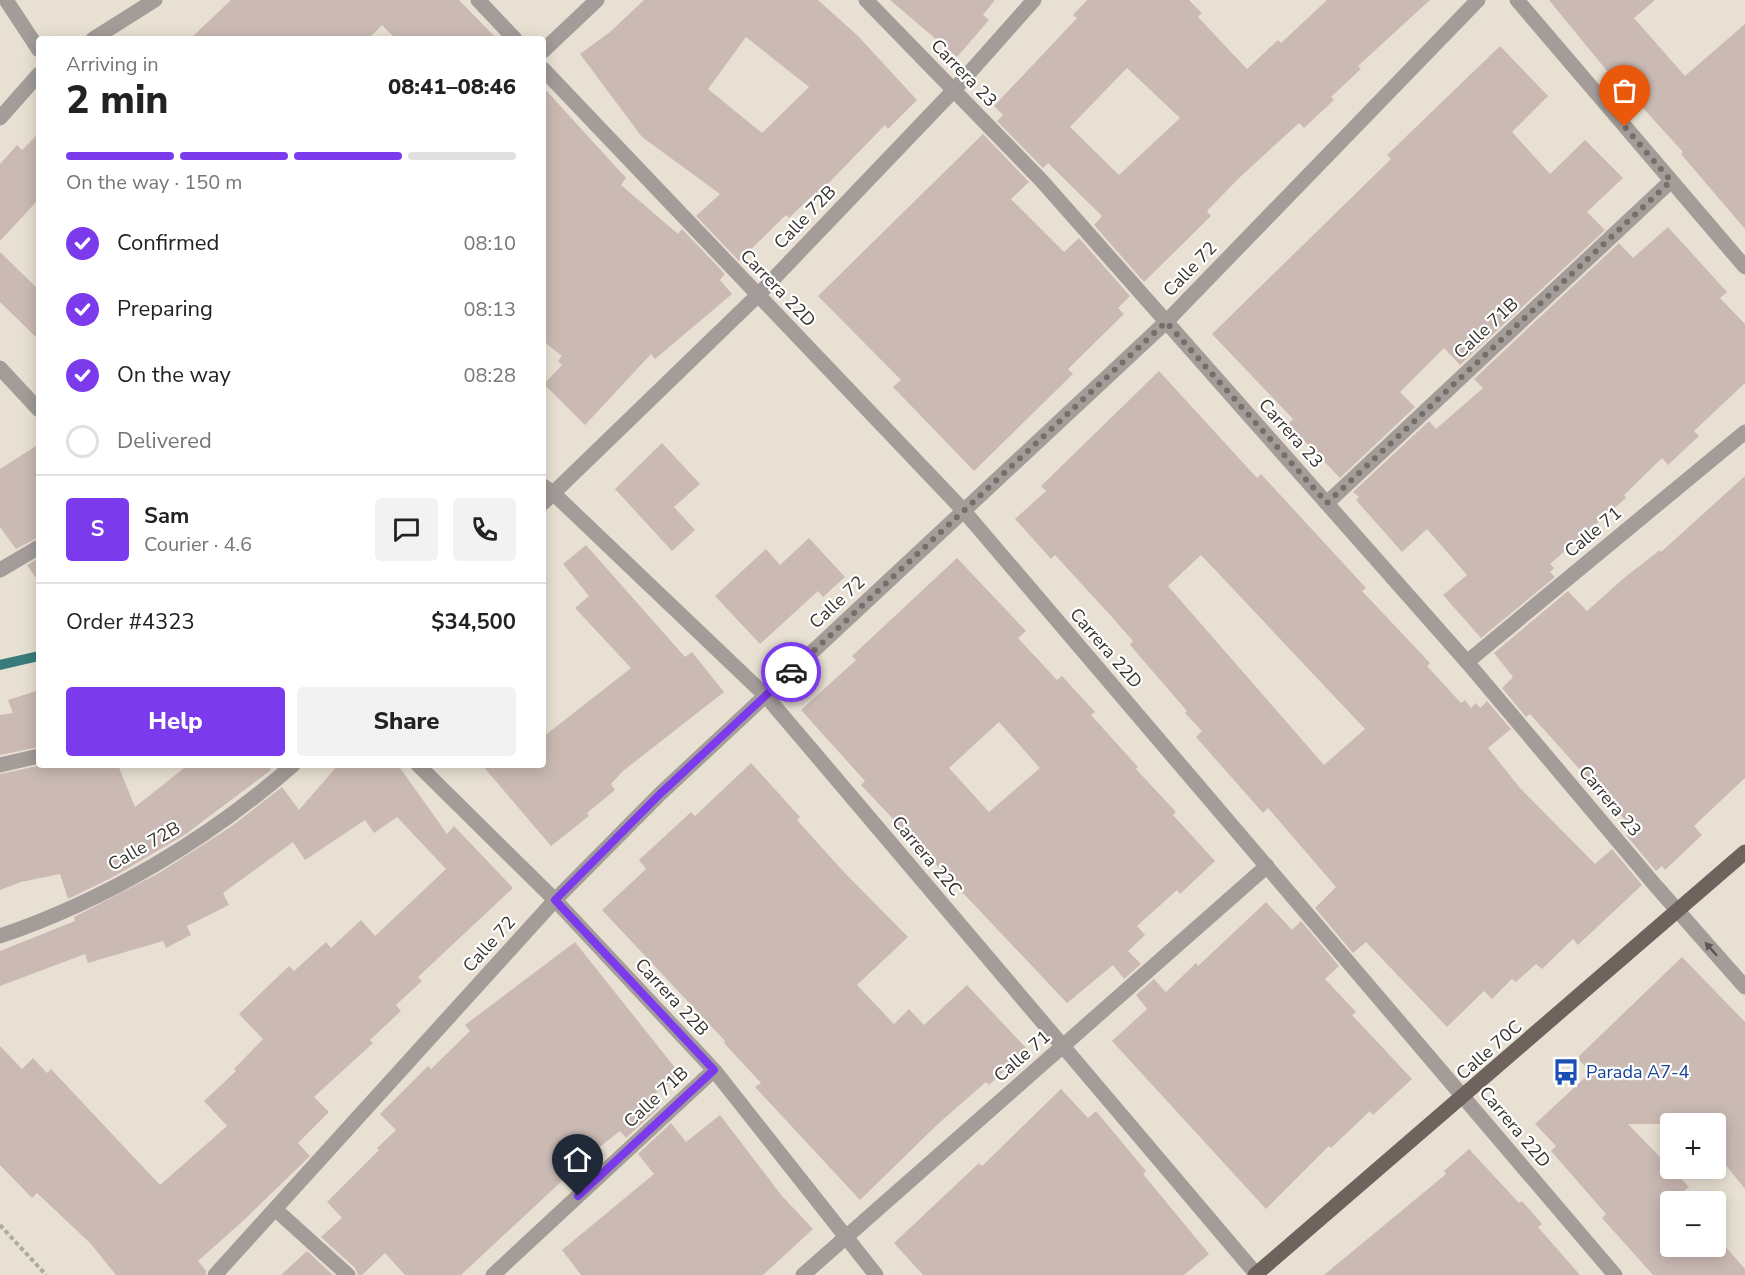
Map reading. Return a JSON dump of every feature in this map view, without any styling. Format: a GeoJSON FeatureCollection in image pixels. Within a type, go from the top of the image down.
{"type":"FeatureCollection","features":[{"type":"Feature","properties":{"kind":"main road","name":"Calle 70C"},"geometry":{"type":"LineString","coordinates":[[1256,1275],[1745,852]]}},
{"type":"Feature","properties":{"kind":"street"},"geometry":{"type":"LineString","coordinates":[[6,0],[36,45]]}},
{"type":"Feature","properties":{"kind":"street"},"geometry":{"type":"LineString","coordinates":[[104,36],[156,0]]}},
{"type":"Feature","properties":{"kind":"street"},"geometry":{"type":"LineString","coordinates":[[478,0],[512,36]]}},
{"type":"Feature","properties":{"kind":"street"},"geometry":{"type":"LineString","coordinates":[[546,48],[597,0]]}},
{"type":"Feature","properties":{"kind":"street","name":"Carrera 23"},"geometry":{"type":"LineString","coordinates":[[866,0],[1041,180],[1467,662],[1678,912],[1745,987]]}},
{"type":"Feature","properties":{"kind":"street","name":"Calle 72B"},"geometry":{"type":"LineString","coordinates":[[546,494],[758,295],[954,90],[1034,0]]}},
{"type":"Feature","properties":{"kind":"street","name":"Calle 72"},"geometry":{"type":"LineString","coordinates":[[215,1275],[555,900],[660,794],[1166,322],[1478,0]]}},
{"type":"Feature","properties":{"kind":"street"},"geometry":{"type":"LineString","coordinates":[[1517,0],[1745,267]]}},
{"type":"Feature","properties":{"kind":"street","name":"Carrera 22D"},"geometry":{"type":"LineString","coordinates":[[546,72],[963,510],[1615,1275]]}},
{"type":"Feature","properties":{"kind":"street"},"geometry":{"type":"LineString","coordinates":[[0,118],[36,77]]}},
{"type":"Feature","properties":{"kind":"street","name":"Calle 71B"},"geometry":{"type":"LineString","coordinates":[[1327,503],[1671,181]]}},
{"type":"Feature","properties":{"kind":"street"},"geometry":{"type":"LineString","coordinates":[[0,368],[36,407]]}},
{"type":"Feature","properties":{"kind":"street","name":"Calle 71"},"geometry":{"type":"LineString","coordinates":[[1467,662],[1745,432]]}},
{"type":"Feature","properties":{"kind":"street","name":"Carrera 22C"},"geometry":{"type":"LineString","coordinates":[[546,494],[766,696],[1256,1275]]}},
{"type":"Feature","properties":{"kind":"street"},"geometry":{"type":"LineString","coordinates":[[0,570],[36,549]]}},
{"type":"Feature","properties":{"kind":"street"},"geometry":{"type":"LineString","coordinates":[[0,765],[36,757]]}},
{"type":"Feature","properties":{"kind":"street","name":"Calle 72B"},"geometry":{"type":"LineString","coordinates":[[0,936],[58,913],[154,864],[244,804],[289,768]]}},
{"type":"Feature","properties":{"kind":"street","name":"Carrera 22B"},"geometry":{"type":"LineString","coordinates":[[421,768],[555,900],[714,1070],[876,1275]]}},
{"type":"Feature","properties":{"kind":"street","name":"Calle 71"},"geometry":{"type":"LineString","coordinates":[[802,1275],[1267,866]]}},
{"type":"Feature","properties":{"kind":"street","name":"Calle 71B"},"geometry":{"type":"LineString","coordinates":[[493,1275],[714,1070]]}},
{"type":"Feature","properties":{"kind":"street"},"geometry":{"type":"LineString","coordinates":[[275,1209],[348,1275]]}},
{"type":"Feature","properties":{"kind":"path"},"geometry":{"type":"LineString","coordinates":[[0,1225],[46,1275]]}},
{"type":"Feature","properties":{"kind":"building"},"geometry":{"type":"Polygon","coordinates":[[[231,0],[459,0],[494,36],[393,36],[382,25],[371,36],[193,36],[231,0]]]}},
{"type":"Feature","properties":{"kind":"building"},"geometry":{"type":"Polygon","coordinates":[[[644,0],[818,0],[858,36],[917,100],[888,129],[885,125],[818,194],[816,192],[789,218],[786,215],[739,261],[696,216],[720,194],[642,137],[580,54],[610,32],[644,0]],[[746,37],[708,89],[762,133],[809,87],[746,37]]]}},
{"type":"Feature","properties":{"kind":"building"},"geometry":{"type":"Polygon","coordinates":[[[890,0],[995,0],[983,15],[989,20],[957,57],[890,0]]]}},
{"type":"Feature","properties":{"kind":"building"},"geometry":{"type":"Polygon","coordinates":[[[1087,0],[1189,0],[1202,13],[1198,17],[1247,69],[1278,40],[1281,43],[1327,0],[1430,0],[1358,66],[1361,69],[1331,97],[1334,100],[1304,128],[1299,123],[1238,179],[1207,211],[1211,216],[1144,282],[1094,225],[1102,216],[1048,163],[1043,168],[997,121],[1003,115],[994,106],[1077,18],[1073,15],[1087,0]],[[1127,68],[1070,127],[1119,175],[1180,118],[1127,68]]]}},
{"type":"Feature","properties":{"kind":"building"},"geometry":{"type":"Polygon","coordinates":[[[1549,0],[1655,0],[1634,18],[1685,76],[1745,24],[1745,229],[1681,154],[1683,152],[1642,107],[1639,110],[1549,0]]]}},
{"type":"Feature","properties":{"kind":"building"},"geometry":{"type":"Polygon","coordinates":[[[1500,46],[1548,96],[1512,132],[1550,174],[1585,140],[1623,178],[1587,212],[1605,230],[1460,365],[1444,348],[1400,392],[1415,407],[1340,478],[1288,424],[1293,419],[1212,334],[1391,159],[1387,155],[1500,46]]]}},
{"type":"Feature","properties":{"kind":"building"},"geometry":{"type":"Polygon","coordinates":[[[546,90],[626,178],[621,185],[678,234],[682,229],[725,274],[720,280],[732,294],[655,359],[651,354],[585,425],[546,386],[546,382],[562,365],[558,361],[562,356],[546,343],[546,90]]]}},
{"type":"Feature","properties":{"kind":"building"},"geometry":{"type":"Polygon","coordinates":[[[983,134],[1029,182],[1011,199],[1064,252],[1079,238],[1130,296],[1118,308],[1124,314],[1068,369],[1073,374],[974,471],[893,387],[901,380],[818,296],[983,134]]]}},
{"type":"Feature","properties":{"kind":"building"},"geometry":{"type":"Polygon","coordinates":[[[36,136],[36,202],[0,241],[0,164],[17,145],[22,150],[36,136]]]}},
{"type":"Feature","properties":{"kind":"building"},"geometry":{"type":"Polygon","coordinates":[[[1668,227],[1727,292],[1720,298],[1745,324],[1745,383],[1694,431],[1699,436],[1668,465],[1662,458],[1624,495],[1626,498],[1550,564],[1554,568],[1550,572],[1555,577],[1481,638],[1443,595],[1467,575],[1427,529],[1402,552],[1356,500],[1359,497],[1353,492],[1429,421],[1436,429],[1483,388],[1474,379],[1619,243],[1633,258],[1668,227]]]}},
{"type":"Feature","properties":{"kind":"building"},"geometry":{"type":"Polygon","coordinates":[[[0,252],[36,287],[36,337],[0,302],[0,252]]]}},
{"type":"Feature","properties":{"kind":"building"},"geometry":{"type":"Polygon","coordinates":[[[1159,371],[1257,478],[1261,474],[1366,588],[1362,591],[1430,663],[1427,666],[1461,703],[1465,700],[1471,708],[1476,703],[1480,708],[1487,701],[1511,729],[1488,748],[1520,788],[1595,864],[1612,849],[1642,885],[1578,945],[1573,939],[1542,969],[1536,964],[1516,982],[1512,979],[1492,999],[1484,991],[1447,1027],[1366,942],[1353,953],[1315,908],[1336,887],[1268,808],[1263,813],[1196,737],[1202,731],[1130,645],[1133,641],[1055,555],[1051,559],[1015,519],[1046,491],[1041,486],[1159,371]],[[1201,555],[1168,586],[1324,765],[1365,729],[1201,555]]]}},
{"type":"Feature","properties":{"kind":"building"},"geometry":{"type":"Polygon","coordinates":[[[662,443],[700,484],[674,507],[695,530],[672,551],[615,489],[662,443]]]}},
{"type":"Feature","properties":{"kind":"building"},"geometry":{"type":"Polygon","coordinates":[[[36,446],[36,539],[16,549],[0,527],[0,469],[36,446]]]}},
{"type":"Feature","properties":{"kind":"building"},"geometry":{"type":"Polygon","coordinates":[[[1745,476],[1745,778],[1694,826],[1702,835],[1665,870],[1662,866],[1656,871],[1626,835],[1633,829],[1530,714],[1526,717],[1502,688],[1513,677],[1494,653],[1568,591],[1587,611],[1624,578],[1660,550],[1661,552],[1745,476]]]}},
{"type":"Feature","properties":{"kind":"building"},"geometry":{"type":"Polygon","coordinates":[[[809,538],[845,577],[823,597],[818,591],[760,644],[715,596],[766,549],[780,565],[809,538]]]}},
{"type":"Feature","properties":{"kind":"building"},"geometry":{"type":"Polygon","coordinates":[[[586,545],[685,657],[692,652],[724,692],[623,771],[611,784],[615,790],[587,813],[589,816],[551,846],[485,768],[546,768],[546,735],[631,668],[575,608],[589,596],[563,564],[586,545]]]}},
{"type":"Feature","properties":{"kind":"building"},"geometry":{"type":"Polygon","coordinates":[[[957,558],[1026,631],[1018,638],[1057,680],[1062,676],[1095,712],[1091,715],[1176,812],[1173,815],[1215,861],[1180,894],[1177,890],[1137,926],[1145,935],[1128,951],[1141,964],[1124,979],[1113,965],[1067,1003],[861,785],[865,781],[801,710],[856,660],[852,656],[957,558]],[[999,722],[949,768],[989,812],[1040,768],[999,722]]]}},
{"type":"Feature","properties":{"kind":"building"},"geometry":{"type":"Polygon","coordinates":[[[36,560],[36,578],[27,565],[36,560]]]}},
{"type":"Feature","properties":{"kind":"building"},"geometry":{"type":"Polygon","coordinates":[[[36,691],[36,748],[0,755],[0,715],[13,713],[8,700],[36,691]]]}},
{"type":"Feature","properties":{"kind":"building"},"geometry":{"type":"Polygon","coordinates":[[[751,763],[800,817],[797,820],[842,870],[908,937],[857,985],[894,1024],[909,1009],[924,1025],[967,985],[1027,1049],[989,1085],[986,1082],[939,1123],[860,1200],[755,1087],[761,1083],[724,1043],[725,1041],[602,910],[646,869],[639,860],[691,812],[695,816],[751,763]]]}},
{"type":"Feature","properties":{"kind":"building"},"geometry":{"type":"Polygon","coordinates":[[[36,766],[119,768],[135,807],[184,768],[270,768],[271,770],[186,834],[113,877],[68,899],[60,874],[21,882],[0,890],[0,774],[36,766]]]}},
{"type":"Feature","properties":{"kind":"building"},"geometry":{"type":"Polygon","coordinates":[[[335,768],[400,768],[447,834],[454,826],[513,888],[418,977],[422,981],[396,1005],[401,1011],[370,1040],[373,1043],[314,1097],[329,1112],[298,1143],[310,1156],[198,1261],[206,1271],[206,1275],[116,1275],[91,1244],[37,1193],[32,1198],[0,1165],[0,1046],[22,1069],[33,1058],[47,1073],[51,1069],[160,1185],[227,1126],[204,1101],[236,1071],[234,1069],[263,1039],[239,1014],[289,966],[294,971],[326,942],[331,948],[361,920],[375,936],[446,869],[397,817],[374,833],[365,820],[305,860],[293,842],[223,893],[229,905],[187,926],[191,935],[166,948],[163,941],[88,963],[85,954],[0,986],[0,951],[75,921],[74,917],[159,873],[232,826],[282,787],[299,810],[335,768]]]}},
{"type":"Feature","properties":{"kind":"building"},"geometry":{"type":"Polygon","coordinates":[[[1266,902],[1292,930],[1301,921],[1339,966],[1325,979],[1356,1012],[1352,1015],[1412,1079],[1373,1115],[1370,1111],[1331,1148],[1329,1146],[1266,1209],[1112,1041],[1147,1009],[1136,995],[1154,979],[1166,992],[1196,963],[1198,966],[1266,902]]]}},
{"type":"Feature","properties":{"kind":"building"},"geometry":{"type":"Polygon","coordinates":[[[575,942],[680,1074],[650,1098],[659,1108],[626,1138],[620,1131],[560,1178],[563,1180],[461,1275],[405,1275],[385,1253],[362,1275],[358,1275],[355,1268],[321,1237],[342,1218],[327,1202],[396,1130],[380,1114],[428,1066],[431,1069],[470,1031],[465,1025],[575,942]]]}},
{"type":"Feature","properties":{"kind":"building"},"geometry":{"type":"Polygon","coordinates":[[[1682,957],[1745,1022],[1745,1189],[1726,1165],[1726,1113],[1660,1113],[1660,1124],[1628,1124],[1660,1157],[1660,1179],[1681,1179],[1689,1187],[1684,1191],[1660,1191],[1660,1257],[1726,1257],[1726,1247],[1745,1269],[1745,1275],[1653,1275],[1602,1218],[1606,1214],[1551,1151],[1556,1146],[1535,1124],[1591,1072],[1577,1058],[1682,957]]]}},
{"type":"Feature","properties":{"kind":"building"},"geometry":{"type":"Polygon","coordinates":[[[1061,1089],[1088,1118],[1096,1111],[1146,1171],[1143,1174],[1209,1254],[1184,1275],[923,1275],[894,1243],[979,1163],[982,1166],[1061,1089]]]}},
{"type":"Feature","properties":{"kind":"building"},"geometry":{"type":"Polygon","coordinates":[[[720,1115],[782,1196],[813,1229],[763,1275],[581,1275],[562,1250],[654,1174],[638,1154],[671,1123],[686,1142],[720,1115]]]}},
{"type":"Feature","properties":{"kind":"building"},"geometry":{"type":"Polygon","coordinates":[[[1469,1149],[1519,1203],[1522,1201],[1542,1224],[1538,1227],[1580,1275],[1324,1275],[1446,1174],[1444,1171],[1469,1149]]]}},
{"type":"Feature","properties":{"kind":"building"},"geometry":{"type":"Polygon","coordinates":[[[307,1251],[333,1275],[281,1275],[307,1251]]]}},
{"type":"Feature","properties":{"kind":"waterway"},"geometry":{"type":"LineString","coordinates":[[0,665],[36,657]]}},
{"type":"Feature","properties":{"kind":"way so far"},"geometry":{"type":"LineString","coordinates":[[791,672],[1166,322],[1327,503],[1671,181],[1625,127]]}},
{"type":"Feature","properties":{"kind":"place","name":"Parada A7-4"},"geometry":{"type":"Point","coordinates":[1566,1072]}},
{"type":"Feature","properties":{"kind":"route"},"geometry":{"type":"LineString","coordinates":[[578,1196],[714,1070],[555,900],[660,794],[791,672]]}}]}
